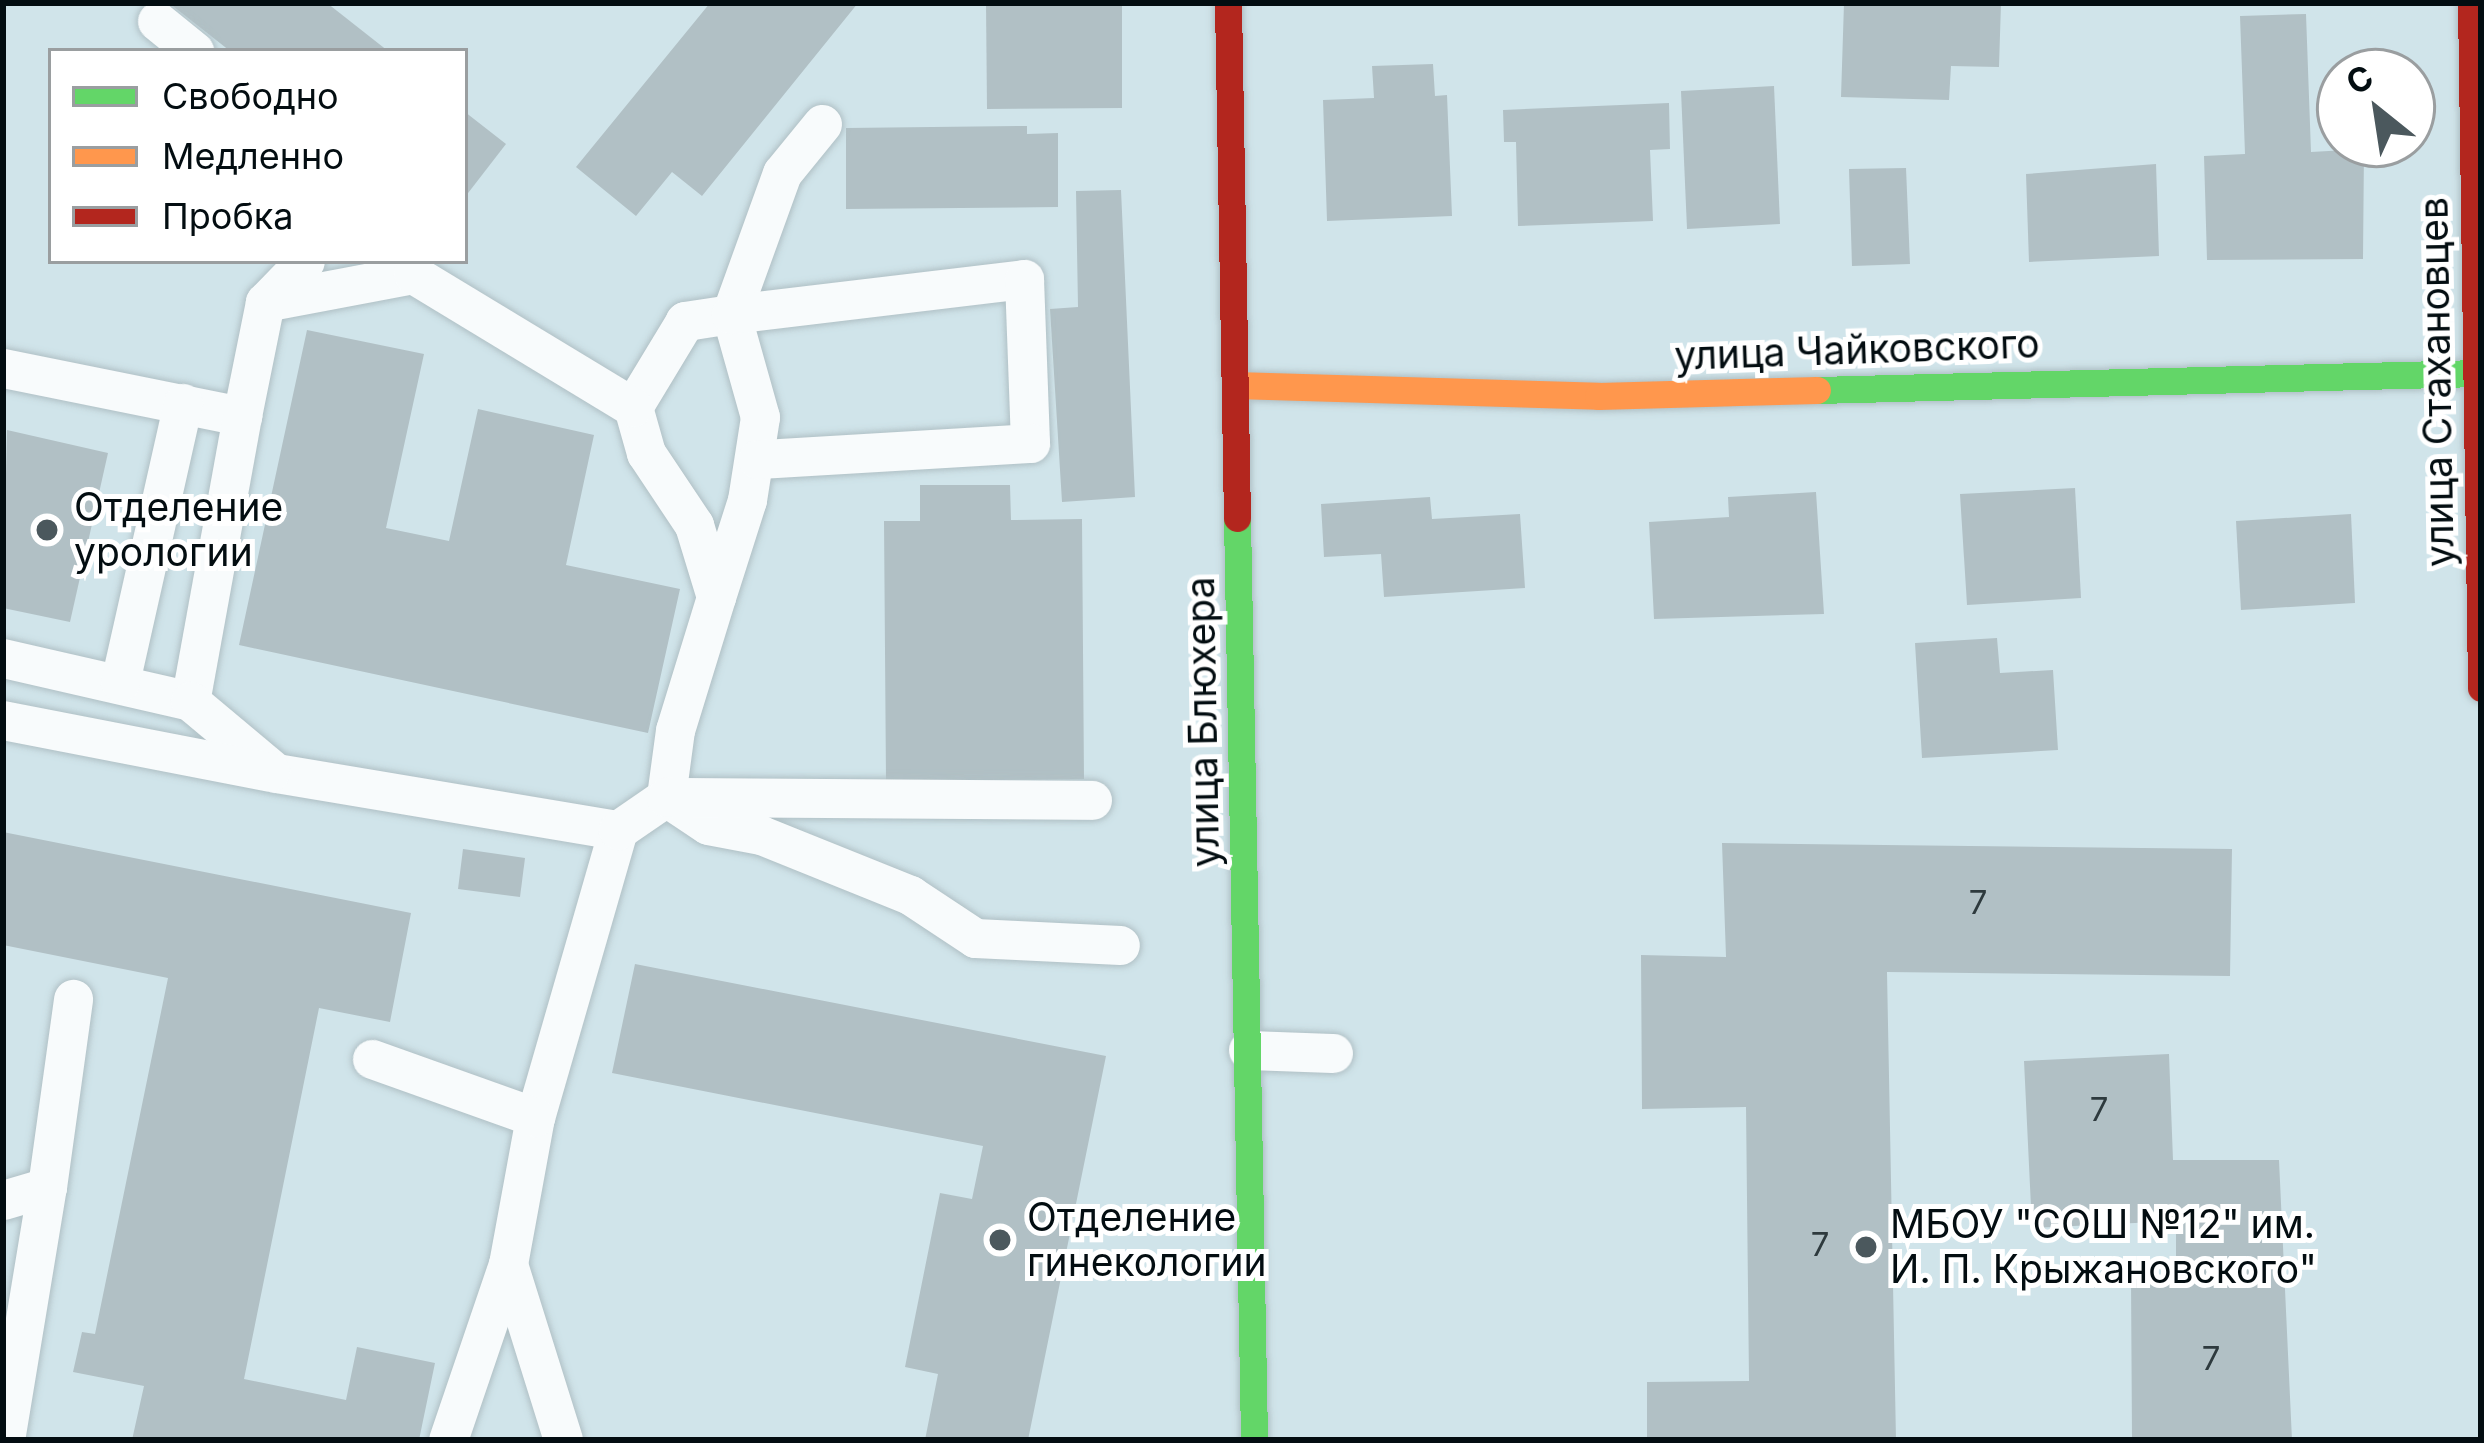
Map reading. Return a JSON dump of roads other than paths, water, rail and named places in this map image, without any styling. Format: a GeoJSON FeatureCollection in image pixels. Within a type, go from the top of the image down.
{"type":"FeatureCollection","features":[{"type":"Feature","properties":{"kind":"street","name":"улица Блюхера"},"geometry":{"type":"LineString","coordinates":[[1228,3],[1254,1440]]}},
{"type":"Feature","properties":{"kind":"street","name":"улица Стахановцев"},"geometry":{"type":"LineString","coordinates":[[2471,3],[2481,688]]}},
{"type":"Feature","properties":{"kind":"street","name":"улица Чайковского"},"geometry":{"type":"LineString","coordinates":[[1235,385],[1598,396],[2478,373]]}},
{"type":"Feature","properties":{"kind":"lane"},"geometry":{"type":"LineString","coordinates":[[157,21],[190,48]]}},
{"type":"Feature","properties":{"kind":"lane"},"geometry":{"type":"LineString","coordinates":[[666,797],[675,730],[757,459],[760,417],[730,314],[782,173],[822,124]]}},
{"type":"Feature","properties":{"kind":"lane"},"geometry":{"type":"LineString","coordinates":[[190,701],[266,302],[302,264]]}},
{"type":"Feature","properties":{"kind":"lane"},"geometry":{"type":"LineString","coordinates":[[266,302],[410,267],[633,407],[646,453],[694,524],[716,597]]}},
{"type":"Feature","properties":{"kind":"lane"},"geometry":{"type":"LineString","coordinates":[[633,407],[685,321],[1024,279],[1030,443],[757,459]]}},
{"type":"Feature","properties":{"kind":"lane"},"geometry":{"type":"LineString","coordinates":[[3,368],[242,416]]}},
{"type":"Feature","properties":{"kind":"lane"},"geometry":{"type":"LineString","coordinates":[[120,682],[183,403]]}},
{"type":"Feature","properties":{"kind":"lane"},"geometry":{"type":"LineString","coordinates":[[3,658],[190,701],[276,773]]}},
{"type":"Feature","properties":{"kind":"lane"},"geometry":{"type":"LineString","coordinates":[[3,720],[276,773],[618,830]]}},
{"type":"Feature","properties":{"kind":"lane"},"geometry":{"type":"LineString","coordinates":[[666,797],[707,825],[761,835],[910,895],[975,938],[1120,945]]}},
{"type":"Feature","properties":{"kind":"lane"},"geometry":{"type":"LineString","coordinates":[[448,1440],[508,1264],[536,1117],[618,830],[666,797],[1092,800]]}},
{"type":"Feature","properties":{"kind":"lane"},"geometry":{"type":"LineString","coordinates":[[5,1440],[74,999]]}},
{"type":"Feature","properties":{"kind":"lane"},"geometry":{"type":"LineString","coordinates":[[1248,1050],[1333,1053]]}},
{"type":"Feature","properties":{"kind":"lane"},"geometry":{"type":"LineString","coordinates":[[372,1059],[536,1117]]}},
{"type":"Feature","properties":{"kind":"lane"},"geometry":{"type":"LineString","coordinates":[[3,1201],[46,1187]]}},
{"type":"Feature","properties":{"kind":"lane"},"geometry":{"type":"LineString","coordinates":[[508,1264],[563,1440]]}},
{"type":"Feature","properties":{"kind":"place","name":"Отделение урологии"},"geometry":{"type":"Point","coordinates":[47,530]}},
{"type":"Feature","properties":{"kind":"place","name":"Отделение гинекологии"},"geometry":{"type":"Point","coordinates":[1000,1240]}},
{"type":"Feature","properties":{"kind":"place","name":"МБОУ \"СОШ №12\" им. И. П. Крыжановского\""},"geometry":{"type":"Point","coordinates":[1866,1247]}}]}
